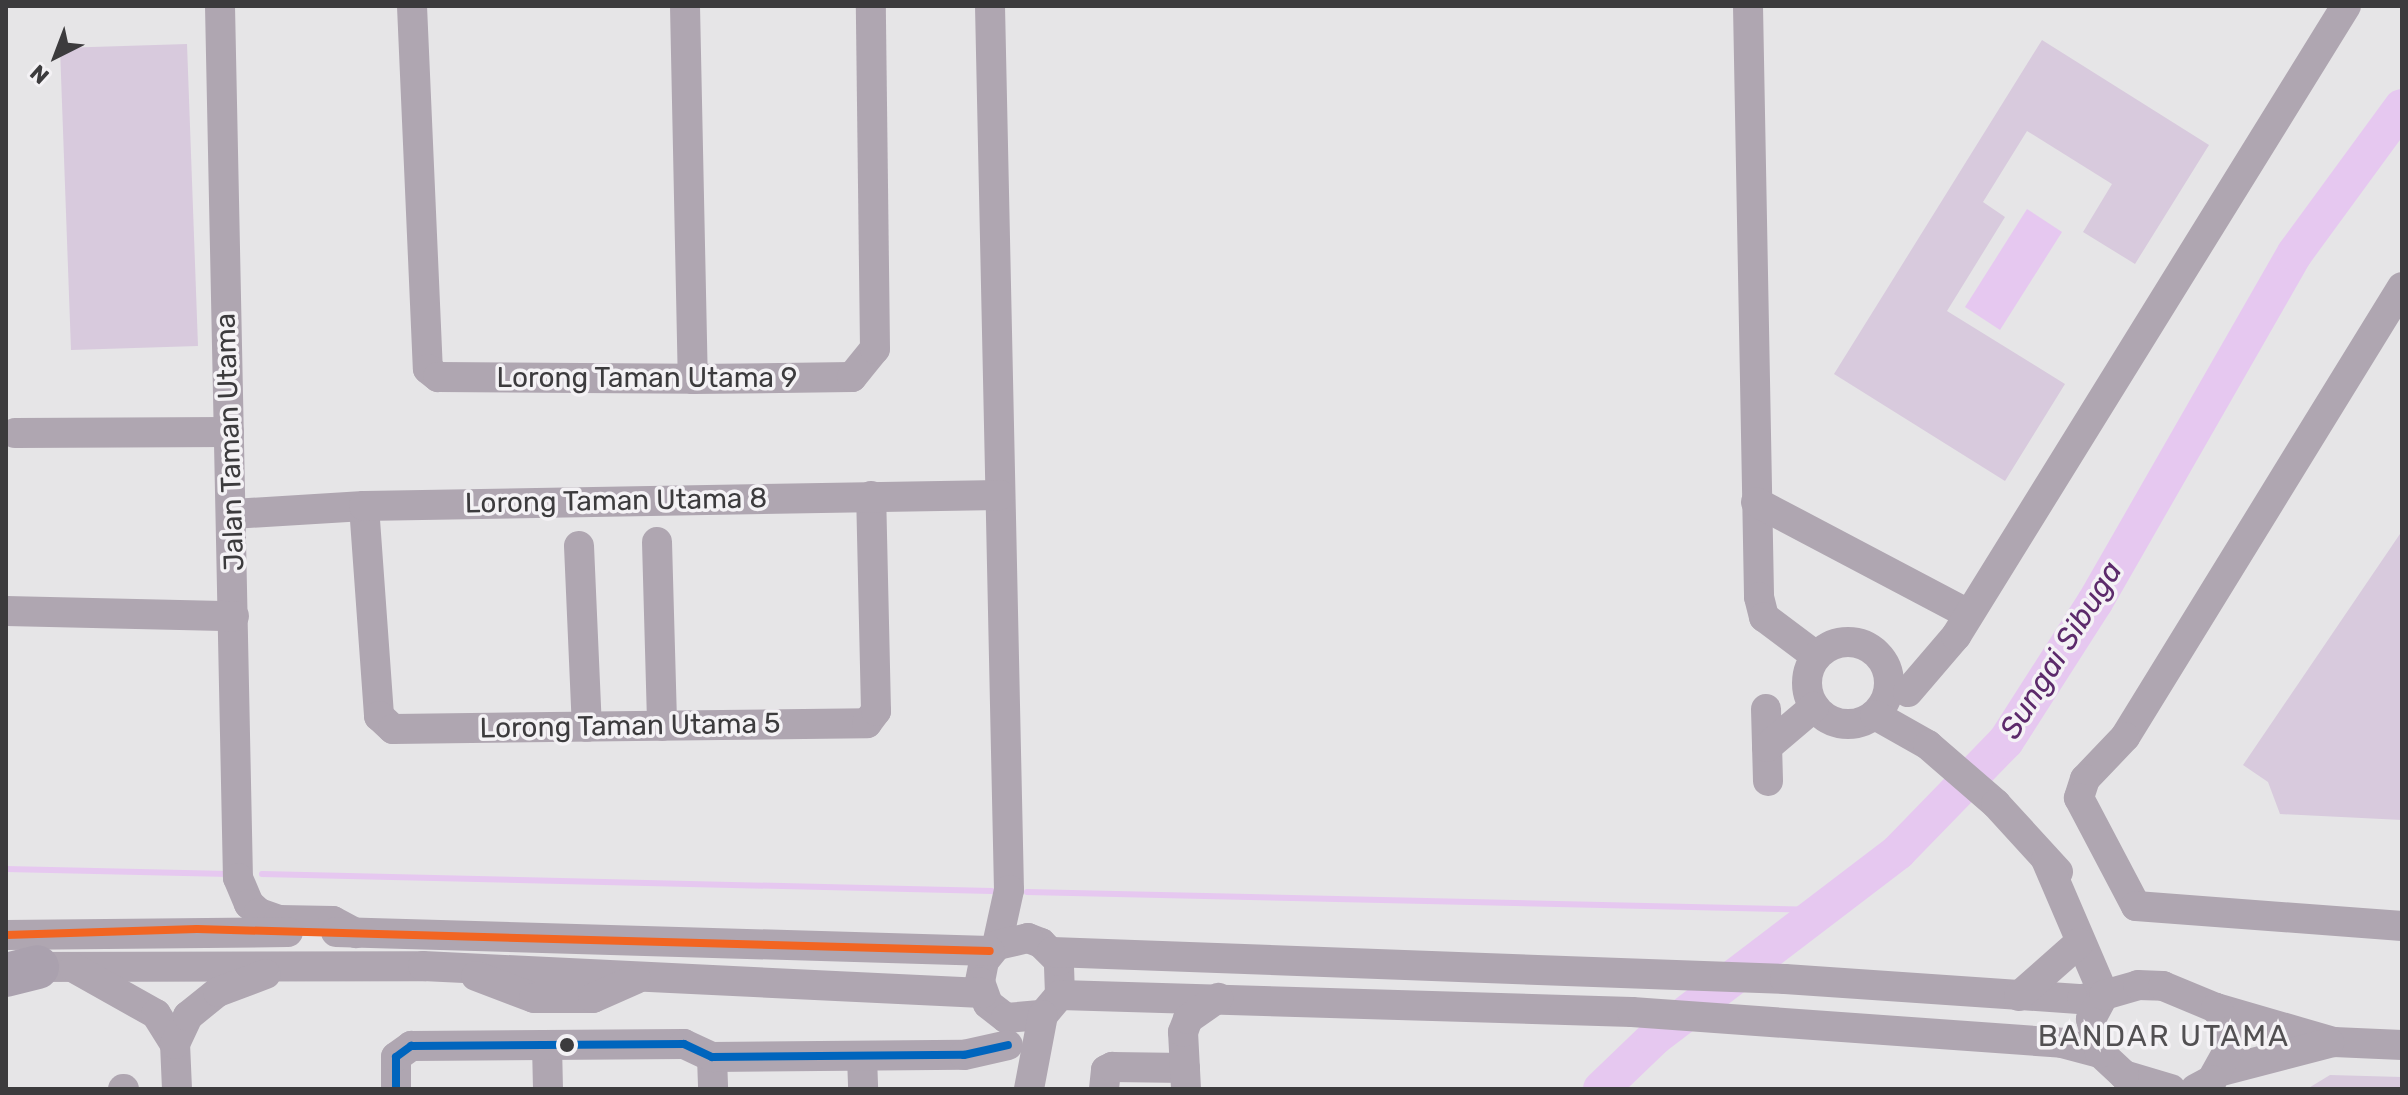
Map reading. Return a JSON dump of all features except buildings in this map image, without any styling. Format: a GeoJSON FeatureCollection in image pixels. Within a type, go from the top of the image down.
{"type":"FeatureCollection","features":[{"type":"Feature","properties":{"kind":"street","name":"Jalan Taman Utama"},"geometry":{"type":"LineString","coordinates":[[220,6],[233,514],[238,878]]}},
{"type":"Feature","properties":{"kind":"street","name":"Lorong Taman Utama 9"},"geometry":{"type":"LineString","coordinates":[[412,6],[428,369],[438,377],[693,379],[852,377],[875,349],[871,6]]}},
{"type":"Feature","properties":{"kind":"street"},"geometry":{"type":"LineString","coordinates":[[685,6],[693,379]]}},
{"type":"Feature","properties":{"kind":"street"},"geometry":{"type":"LineString","coordinates":[[990,6],[1009,890],[993,948],[980,971],[982,993],[1007,1032],[1020,1089]]}},
{"type":"Feature","properties":{"kind":"street"},"geometry":{"type":"LineString","coordinates":[[1748,6],[1758,581],[1764,617],[1816,656]]}},
{"type":"Feature","properties":{"kind":"street"},"geometry":{"type":"LineString","coordinates":[[1933,750],[1894,678],[1866,646],[1852,642],[1826,647],[1816,656],[1806,681],[1814,707],[1836,723],[1863,722],[1875,715],[1894,678],[1965,619],[2346,6]]}},
{"type":"Feature","properties":{"kind":"street"},"geometry":{"type":"LineString","coordinates":[[2402,287],[2125,737],[2085,779],[2079,798],[2131,901],[2142,908],[2402,926]]}},
{"type":"Feature","properties":{"kind":"street"},"geometry":{"type":"LineString","coordinates":[[15,433],[229,432]]}},
{"type":"Feature","properties":{"kind":"street","name":"Lorong Taman Utama 8"},"geometry":{"type":"LineString","coordinates":[[233,514],[364,506],[1000,495]]}},
{"type":"Feature","properties":{"kind":"street","name":"Lorong Taman Utama 5"},"geometry":{"type":"LineString","coordinates":[[364,506],[379,716],[384,724],[393,729],[867,723],[875,717],[871,496]]}},
{"type":"Feature","properties":{"kind":"street"},"geometry":{"type":"LineString","coordinates":[[1756,502],[1965,619]]}},
{"type":"Feature","properties":{"kind":"street"},"geometry":{"type":"LineString","coordinates":[[657,542],[662,726]]}},
{"type":"Feature","properties":{"kind":"street"},"geometry":{"type":"LineString","coordinates":[[579,546],[587,727]]}},
{"type":"Feature","properties":{"kind":"street"},"geometry":{"type":"LineString","coordinates":[[6,611],[234,616]]}},
{"type":"Feature","properties":{"kind":"street"},"geometry":{"type":"LineString","coordinates":[[1767,747],[1814,707]]}},
{"type":"Feature","properties":{"kind":"street"},"geometry":{"type":"LineString","coordinates":[[1766,709],[1768,781]]}},
{"type":"Feature","properties":{"kind":"street"},"geometry":{"type":"LineString","coordinates":[[1875,715],[1933,750],[1996,804],[2064,880],[2109,992]]}},
{"type":"Feature","properties":{"kind":"street"},"geometry":{"type":"LineString","coordinates":[[2046,860],[2079,943],[2109,992]]}},
{"type":"Feature","properties":{"kind":"street"},"geometry":{"type":"LineString","coordinates":[[197,929],[218,912],[238,878]]}},
{"type":"Feature","properties":{"kind":"street"},"geometry":{"type":"LineString","coordinates":[[238,878],[249,904],[259,913],[279,920],[333,921],[356,933]]}},
{"type":"Feature","properties":{"kind":"street"},"geometry":{"type":"LineString","coordinates":[[1009,890],[1040,945],[1062,972],[1029,1089]]}},
{"type":"Feature","properties":{"kind":"street"},"geometry":{"type":"LineString","coordinates":[[6,935],[197,929],[993,948],[1040,945],[1785,979],[2019,996],[2163,986],[2216,1008],[2334,1042],[2402,1045]]}},
{"type":"Feature","properties":{"kind":"street"},"geometry":{"type":"LineString","coordinates":[[2019,996],[2079,943]]}},
{"type":"Feature","properties":{"kind":"street"},"geometry":{"type":"LineString","coordinates":[[30,969],[459,967],[982,993]]}},
{"type":"Feature","properties":{"kind":"street"},"geometry":{"type":"LineString","coordinates":[[177,1089],[175,1044],[179,1030],[200,1004],[280,968]]}},
{"type":"Feature","properties":{"kind":"street"},"geometry":{"type":"LineString","coordinates":[[30,969],[156,1014],[175,1044]]}},
{"type":"Feature","properties":{"kind":"street"},"geometry":{"type":"LineString","coordinates":[[2100,1053],[2091,1019],[2109,992]]}},
{"type":"Feature","properties":{"kind":"street"},"geometry":{"type":"LineString","coordinates":[[1104,1089],[1104,1076],[1112,1067],[1185,1079],[1183,1032],[1188,1019],[1218,998]]}},
{"type":"Feature","properties":{"kind":"street"},"geometry":{"type":"LineString","coordinates":[[396,1089],[400,1052],[411,1046],[684,1044],[712,1057],[964,1055],[1052,1005],[1218,998],[1632,1012],[2062,1043],[2100,1053],[2124,1075],[2157,1087]]}},
{"type":"Feature","properties":{"kind":"street"},"geometry":{"type":"LineString","coordinates":[[2209,1083],[2231,1031],[2216,1008]]}},
{"type":"Feature","properties":{"kind":"street"},"geometry":{"type":"LineString","coordinates":[[2209,1083],[2334,1042]]}},
{"type":"Feature","properties":{"kind":"street"},"geometry":{"type":"LineString","coordinates":[[547,1045],[548,1089]]}},
{"type":"Feature","properties":{"kind":"street"},"geometry":{"type":"LineString","coordinates":[[862,1056],[863,1089]]}},
{"type":"Feature","properties":{"kind":"street"},"geometry":{"type":"LineString","coordinates":[[712,1057],[713,1089]]}},
{"type":"Feature","properties":{"kind":"shaded area"},"geometry":{"type":"Polygon","coordinates":[[[2042,40],[2209,145],[2135,264],[2083,232],[2112,184],[2027,131],[1983,202],[2005,217],[1947,311],[2065,384],[2005,481],[1834,374],[2042,40]]]}},
{"type":"Feature","properties":{"kind":"shaded area"},"geometry":{"type":"Polygon","coordinates":[[[187,44],[198,346],[71,350],[60,48],[187,44]]]}},
{"type":"Feature","properties":{"kind":"shaded area"},"geometry":{"type":"Polygon","coordinates":[[[2027,209],[2062,232],[2000,330],[1965,307],[2027,209]]]}},
{"type":"Feature","properties":{"kind":"shaded area"},"geometry":{"type":"Polygon","coordinates":[[[2402,531],[2402,820],[2280,814],[2268,782],[2243,765],[2402,531]]]}},
{"type":"Feature","properties":{"kind":"shaded area"},"geometry":{"type":"Polygon","coordinates":[[[2330,1075],[2402,1077],[2402,1089],[2307,1089],[2330,1075]]]}},
{"type":"Feature","properties":{"kind":"waterway","name":"Sungai Sibuga"},"geometry":{"type":"LineString","coordinates":[[1601,1089],[1654,1038],[1898,852],[2006,741],[2095,602],[2295,253],[2402,107]]}},
{"type":"Feature","properties":{"kind":"waterway"},"geometry":{"type":"LineString","coordinates":[[6,869],[229,874]]}},
{"type":"Feature","properties":{"kind":"waterway"},"geometry":{"type":"LineString","coordinates":[[262,874],[992,891]]}},
{"type":"Feature","properties":{"kind":"waterway"},"geometry":{"type":"LineString","coordinates":[[1027,892],[1820,910]]}},
{"type":"Feature","properties":{"kind":"transit line"},"geometry":{"type":"LineString","coordinates":[[6,935],[197,929],[990,951]]}},
{"type":"Feature","properties":{"kind":"transit line"},"geometry":{"type":"LineString","coordinates":[[396,1089],[396,1057],[411,1046],[684,1044],[712,1057],[964,1055],[1008,1045]]}},
{"type":"Feature","properties":{"kind":"district","name":"BANDAR UTAMA"},"geometry":{"type":"Point","coordinates":[2164,1036]}}]}
